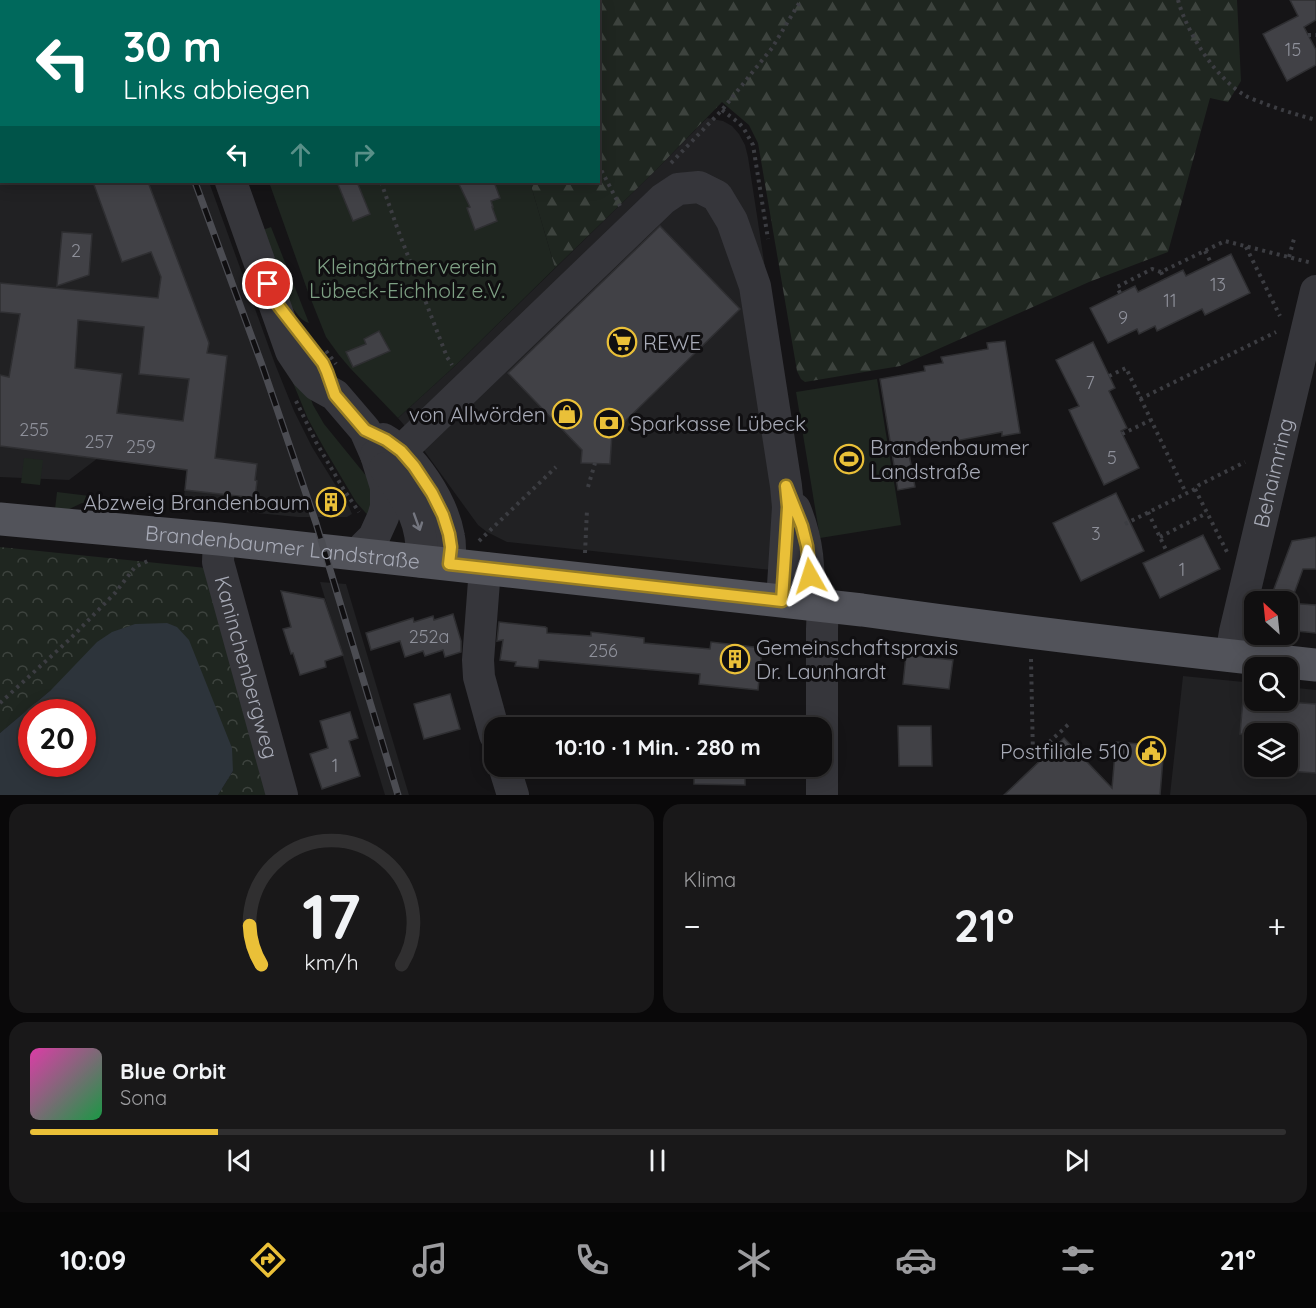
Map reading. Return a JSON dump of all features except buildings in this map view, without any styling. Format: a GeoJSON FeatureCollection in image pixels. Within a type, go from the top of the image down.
{"type":"FeatureCollection","features":[{"type":"Feature","properties":{"kind":"main road","name":"Brandenbaumer Landstraße"},"geometry":{"type":"LineString","coordinates":[[0,519],[219,539],[436,563],[482,555],[804,603],[1107,642],[1316,665]]}},
{"type":"Feature","properties":{"kind":"street"},"geometry":{"type":"LineString","coordinates":[[231,183],[274,300],[323,363],[335,395],[381,445],[414,466],[427,485],[443,515],[451,547],[436,563]]}},
{"type":"Feature","properties":{"kind":"street"},"geometry":{"type":"LineString","coordinates":[[381,445],[663,199],[678,189],[699,187],[717,196],[732,221],[755,286],[804,603],[822,629],[822,795]]}},
{"type":"Feature","properties":{"kind":"street","name":"Behaimring"},"geometry":{"type":"LineString","coordinates":[[1231,656],[1235,632],[1308,362],[1314,277]]}},
{"type":"Feature","properties":{"kind":"street"},"geometry":{"type":"LineString","coordinates":[[357,554],[374,537],[386,507],[387,493],[381,445]]}},
{"type":"Feature","properties":{"kind":"street","name":"Kaninchenbergweg"},"geometry":{"type":"LineString","coordinates":[[219,539],[218,562],[282,795]]}},
{"type":"Feature","properties":{"kind":"street"},"geometry":{"type":"LineString","coordinates":[[482,555],[478,660],[479,677],[490,717]]}},
{"type":"Feature","properties":{"kind":"street"},"geometry":{"type":"LineString","coordinates":[[507,777],[513,795]]}},
{"type":"Feature","properties":{"kind":"path"},"geometry":{"type":"LineString","coordinates":[[722,110],[772,48],[801,0]]}},
{"type":"Feature","properties":{"kind":"path"},"geometry":{"type":"LineString","coordinates":[[1178,0],[1180,9],[1200,48],[1221,76],[1246,96],[1289,113],[1316,120]]}},
{"type":"Feature","properties":{"kind":"path"},"geometry":{"type":"LineString","coordinates":[[1308,34],[1316,35]]}},
{"type":"Feature","properties":{"kind":"path"},"geometry":{"type":"LineString","coordinates":[[600,168],[622,211]]}},
{"type":"Feature","properties":{"kind":"path"},"geometry":{"type":"LineString","coordinates":[[381,183],[444,349],[453,367]]}},
{"type":"Feature","properties":{"kind":"path"},"geometry":{"type":"LineString","coordinates":[[1289,257],[1294,239]]}},
{"type":"Feature","properties":{"kind":"path"},"geometry":{"type":"LineString","coordinates":[[1120,293],[1117,287],[1152,269],[1161,272],[1225,241],[1289,257],[1314,277]]}},
{"type":"Feature","properties":{"kind":"path"},"geometry":{"type":"LineString","coordinates":[[1246,247],[1280,316]]}},
{"type":"Feature","properties":{"kind":"path"},"geometry":{"type":"LineString","coordinates":[[1205,250],[1211,264]]}},
{"type":"Feature","properties":{"kind":"path"},"geometry":{"type":"LineString","coordinates":[[1161,272],[1164,279]]}},
{"type":"Feature","properties":{"kind":"path"},"geometry":{"type":"LineString","coordinates":[[1140,399],[1276,332]]}},
{"type":"Feature","properties":{"kind":"path"},"geometry":{"type":"LineString","coordinates":[[1109,376],[1126,368],[1186,493]]}},
{"type":"Feature","properties":{"kind":"path"},"geometry":{"type":"LineString","coordinates":[[295,400],[321,452],[362,516]]}},
{"type":"Feature","properties":{"kind":"path"},"geometry":{"type":"LineString","coordinates":[[1122,434],[1150,420]]}},
{"type":"Feature","properties":{"kind":"path"},"geometry":{"type":"LineString","coordinates":[[1125,524],[1245,462]]}},
{"type":"Feature","properties":{"kind":"path"},"geometry":{"type":"LineString","coordinates":[[588,487],[595,464]]}},
{"type":"Feature","properties":{"kind":"path"},"geometry":{"type":"LineString","coordinates":[[482,555],[556,467]]}},
{"type":"Feature","properties":{"kind":"path"},"geometry":{"type":"LineString","coordinates":[[1195,489],[1227,553]]}},
{"type":"Feature","properties":{"kind":"path"},"geometry":{"type":"LineString","coordinates":[[200,508],[201,499],[261,504]]}},
{"type":"Feature","properties":{"kind":"path"},"geometry":{"type":"LineString","coordinates":[[585,553],[587,510]]}},
{"type":"Feature","properties":{"kind":"path"},"geometry":{"type":"LineString","coordinates":[[1148,512],[1167,552]]}},
{"type":"Feature","properties":{"kind":"path"},"geometry":{"type":"LineString","coordinates":[[1160,537],[1208,513]]}},
{"type":"Feature","properties":{"kind":"path"},"geometry":{"type":"LineString","coordinates":[[0,703],[70,639],[115,593],[135,567],[151,559]]}},
{"type":"Feature","properties":{"kind":"path"},"geometry":{"type":"LineString","coordinates":[[1030,652],[1032,757],[1071,722]]}},
{"type":"Feature","properties":{"kind":"path"},"geometry":{"type":"LineString","coordinates":[[1043,747],[1048,753]]}},
{"type":"Feature","properties":{"kind":"shaded area"},"geometry":{"type":"Polygon","coordinates":[[[707,118],[723,121],[732,126],[745,145],[748,157],[783,385],[818,575],[507,542],[478,525],[398,418],[456,365],[707,118]]]}},
{"type":"Feature","properties":{"kind":"shaded area"},"geometry":{"type":"Polygon","coordinates":[[[0,183],[209,183],[294,411],[312,447],[352,514],[347,517],[298,517],[183,506],[187,470],[98,458],[69,480],[0,477],[0,183]]]}},
{"type":"Feature","properties":{"kind":"shaded area"},"geometry":{"type":"Polygon","coordinates":[[[320,582],[346,584],[409,795],[385,795],[320,582]]]}},
{"type":"Feature","properties":{"kind":"shaded area"},"geometry":{"type":"Polygon","coordinates":[[[167,623],[177,627],[189,640],[232,748],[233,771],[218,795],[0,795],[0,733],[18,718],[18,777],[96,777],[96,699],[40,699],[97,642],[112,632],[135,624],[167,623]]]}},
{"type":"Feature","properties":{"kind":"shaded area"},"geometry":{"type":"Polygon","coordinates":[[[1183,676],[1244,682],[1244,711],[1298,711],[1298,688],[1316,690],[1316,795],[1170,795],[1183,676]]]}},
{"type":"Feature","properties":{"kind":"green space"},"geometry":{"type":"Polygon","coordinates":[[[600,0],[1237,0],[1241,81],[1228,102],[1210,98],[1168,252],[1089,282],[900,366],[805,382],[801,379],[797,371],[758,143],[749,125],[722,102],[555,268],[530,183],[600,183],[600,0]]]}},
{"type":"Feature","properties":{"kind":"green space","name":"Kleingärtnerverein Lübeck-Eichholz e.V."},"geometry":{"type":"Polygon","coordinates":[[[269,183],[530,183],[555,268],[398,418],[350,368],[326,337],[269,183]]]}},
{"type":"Feature","properties":{"kind":"green space"},"geometry":{"type":"Polygon","coordinates":[[[271,227],[309,323],[301,319],[294,310],[273,267],[260,231],[271,227]]]}},
{"type":"Feature","properties":{"kind":"green space"},"geometry":{"type":"Polygon","coordinates":[[[291,378],[310,396],[324,424],[372,483],[373,521],[356,502],[324,448],[308,419],[291,378]]]}},
{"type":"Feature","properties":{"kind":"green space","name":"Brandenbaumer Landstraße"},"geometry":{"type":"Polygon","coordinates":[[[877,379],[901,525],[820,538],[796,392],[877,379]]]}},
{"type":"Feature","properties":{"kind":"green space"},"geometry":{"type":"Polygon","coordinates":[[[24,458],[43,460],[40,485],[21,483],[24,458]]]}},
{"type":"Feature","properties":{"kind":"green space"},"geometry":{"type":"Polygon","coordinates":[[[57,492],[90,496],[89,503],[82,503],[65,511],[55,509],[57,492]]]}},
{"type":"Feature","properties":{"kind":"green space"},"geometry":{"type":"Polygon","coordinates":[[[0,547],[206,568],[269,795],[218,795],[233,771],[96,710],[96,699],[71,699],[51,690],[40,699],[18,699],[18,718],[0,733],[0,547]]]}},
{"type":"Feature","properties":{"kind":"railway"},"geometry":{"type":"LineString","coordinates":[[195,183],[262,365],[316,523],[398,795]]}},
{"type":"Feature","properties":{"kind":"place","name":"REWE"},"geometry":{"type":"Point","coordinates":[622,342]}},
{"type":"Feature","properties":{"kind":"place","name":"von Allwörden"},"geometry":{"type":"Point","coordinates":[567,414]}},
{"type":"Feature","properties":{"kind":"place","name":"Sparkasse Lübeck"},"geometry":{"type":"Point","coordinates":[609,423]}},
{"type":"Feature","properties":{"kind":"place","name":"Brandenbaumer Landstraße"},"geometry":{"type":"Point","coordinates":[849,459]}},
{"type":"Feature","properties":{"kind":"place","name":"Abzweig Brandenbaum"},"geometry":{"type":"Point","coordinates":[331,502]}},
{"type":"Feature","properties":{"kind":"place","name":"Gemeinschaftspraxis Dr. Launhardt"},"geometry":{"type":"Point","coordinates":[735,659]}},
{"type":"Feature","properties":{"kind":"place","name":"Postfiliale 510"},"geometry":{"type":"Point","coordinates":[1151,751]}},
{"type":"Feature","properties":{"kind":"route"},"geometry":{"type":"LineString","coordinates":[[268,284],[274,300],[323,363],[335,395],[365,430],[386,440],[401,451],[432,493],[449,534],[451,547],[449,564],[782,601],[788,507],[786,486],[802,526],[810,576]]}}]}
